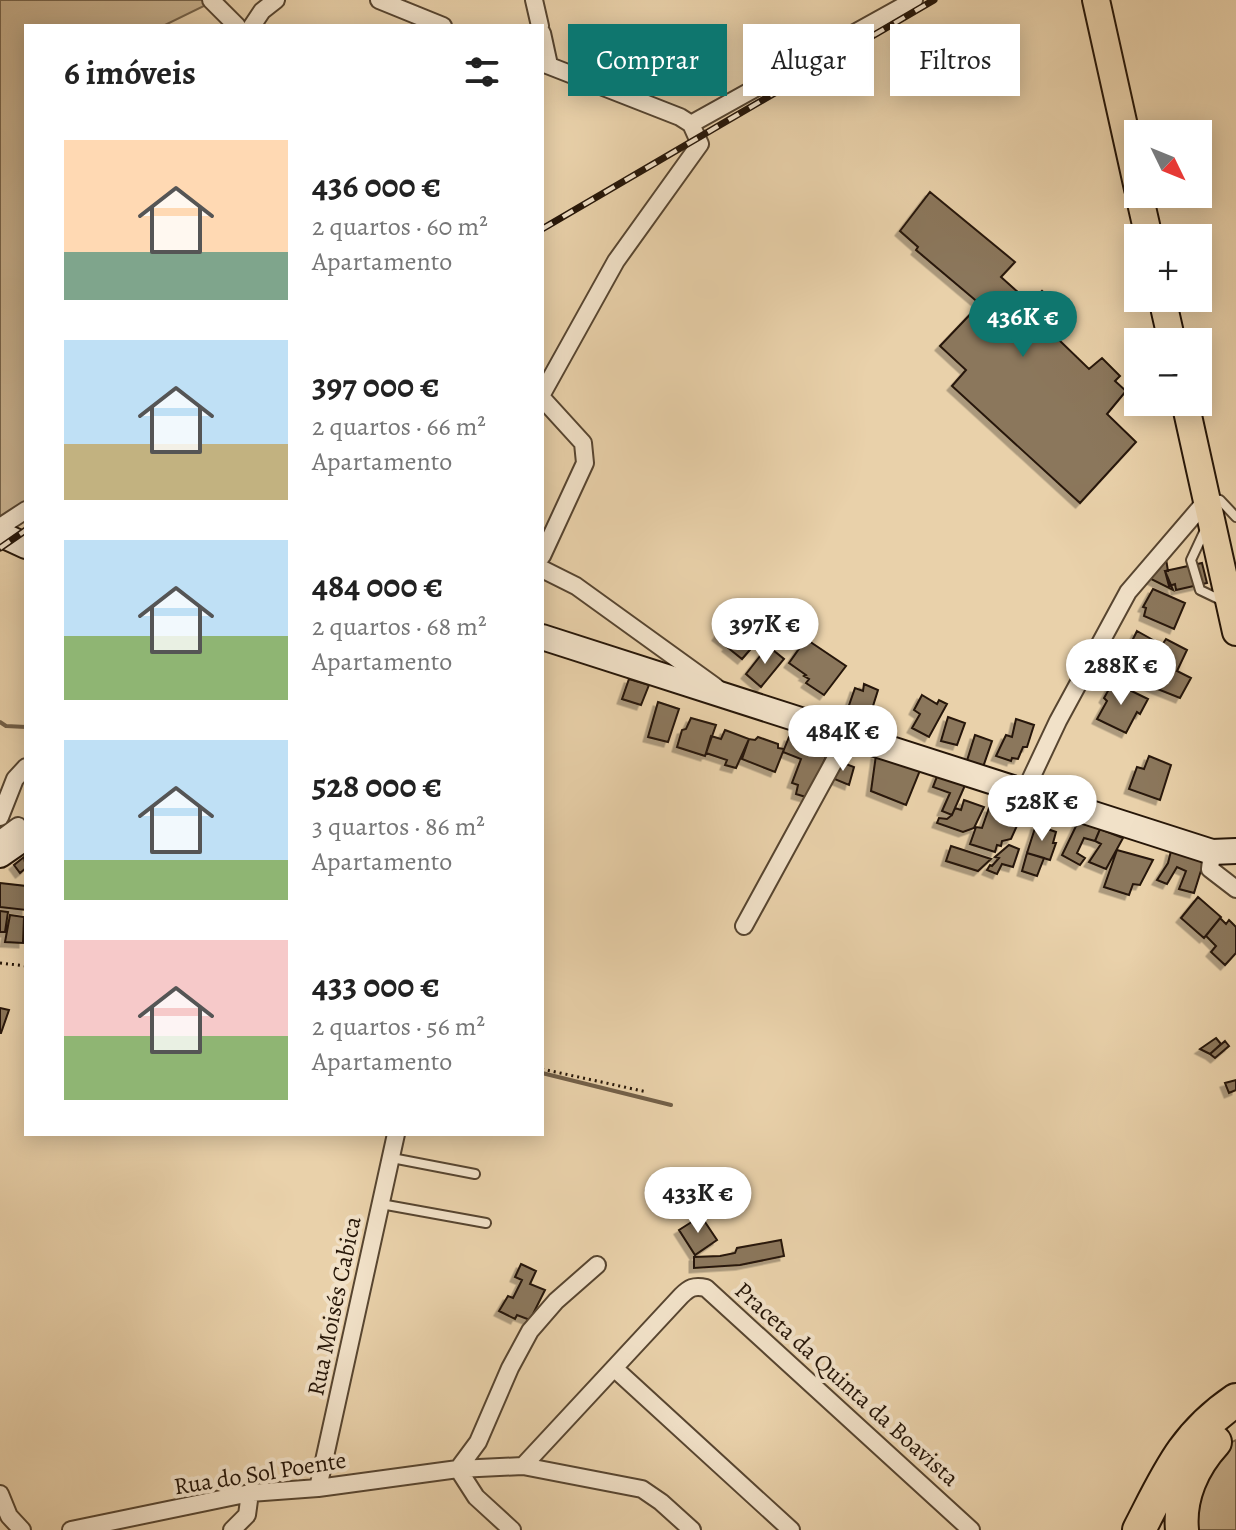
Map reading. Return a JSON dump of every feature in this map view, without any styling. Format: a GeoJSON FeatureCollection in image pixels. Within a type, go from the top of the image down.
{"type":"FeatureCollection","features":[{"type":"Feature","properties":{"kind":"highway"},"geometry":{"type":"LineString","coordinates":[[1139,1530],[1185,1444],[1212,1417],[1236,1400]]}},
{"type":"Feature","properties":{"kind":"highway"},"geometry":{"type":"LineString","coordinates":[[1182,1530],[1183,1505],[1194,1470],[1213,1444],[1236,1426]]}},
{"type":"Feature","properties":{"kind":"main road"},"geometry":{"type":"LineString","coordinates":[[1096,0],[1124,128]]}},
{"type":"Feature","properties":{"kind":"main road"},"geometry":{"type":"LineString","coordinates":[[1112,0],[1138,120]]}},
{"type":"Feature","properties":{"kind":"main road"},"geometry":{"type":"LineString","coordinates":[[1189,416],[1236,568]]}},
{"type":"Feature","properties":{"kind":"main road"},"geometry":{"type":"LineString","coordinates":[[1201,416],[1236,632]]}},
{"type":"Feature","properties":{"kind":"main road"},"geometry":{"type":"LineString","coordinates":[[0,534],[24,545]]}},
{"type":"Feature","properties":{"kind":"main road"},"geometry":{"type":"LineString","coordinates":[[544,638],[1226,855]]}},
{"type":"Feature","properties":{"kind":"main road"},"geometry":{"type":"LineString","coordinates":[[0,855],[12,829]]}},
{"type":"Feature","properties":{"kind":"street"},"geometry":{"type":"LineString","coordinates":[[211,0],[235,24]]}},
{"type":"Feature","properties":{"kind":"street"},"geometry":{"type":"LineString","coordinates":[[253,24],[262,11],[276,0]]}},
{"type":"Feature","properties":{"kind":"street"},"geometry":{"type":"LineString","coordinates":[[379,0],[438,24]]}},
{"type":"Feature","properties":{"kind":"street"},"geometry":{"type":"LineString","coordinates":[[534,0],[540,24]]}},
{"type":"Feature","properties":{"kind":"street"},"geometry":{"type":"LineString","coordinates":[[691,124],[914,0]]}},
{"type":"Feature","properties":{"kind":"street"},"geometry":{"type":"LineString","coordinates":[[544,392],[616,261],[700,144],[691,124],[546,64]]}},
{"type":"Feature","properties":{"kind":"street"},"geometry":{"type":"LineString","coordinates":[[544,398],[583,443],[585,463],[544,552]]}},
{"type":"Feature","properties":{"kind":"street"},"geometry":{"type":"LineString","coordinates":[[1025,791],[1058,721],[1128,592],[1218,509]]}},
{"type":"Feature","properties":{"kind":"street"},"geometry":{"type":"LineString","coordinates":[[0,527],[24,511]]}},
{"type":"Feature","properties":{"kind":"street"},"geometry":{"type":"LineString","coordinates":[[544,570],[576,586],[734,700]]}},
{"type":"Feature","properties":{"kind":"street"},"geometry":{"type":"LineString","coordinates":[[744,926],[849,734]]}},
{"type":"Feature","properties":{"kind":"street"},"geometry":{"type":"LineString","coordinates":[[12,829],[15,779],[24,769]]}},
{"type":"Feature","properties":{"kind":"street"},"geometry":{"type":"LineString","coordinates":[[1226,855],[1210,869],[1236,889]]}},
{"type":"Feature","properties":{"kind":"street","name":"Rua Moisés Cabica"},"geometry":{"type":"LineString","coordinates":[[318,1488],[396,1136]]}},
{"type":"Feature","properties":{"kind":"street"},"geometry":{"type":"LineString","coordinates":[[458,1469],[478,1442],[510,1368],[530,1331],[556,1301],[597,1265]]}},
{"type":"Feature","properties":{"kind":"street","name":"Praceta da Quinta da Boavista"},"geometry":{"type":"LineString","coordinates":[[523,1466],[690,1287],[706,1288],[971,1530]]}},
{"type":"Feature","properties":{"kind":"street"},"geometry":{"type":"LineString","coordinates":[[614,1368],[791,1530]]}},
{"type":"Feature","properties":{"kind":"street"},"geometry":{"type":"LineString","coordinates":[[458,1469],[523,1466],[642,1489],[692,1530]]}},
{"type":"Feature","properties":{"kind":"street"},"geometry":{"type":"LineString","coordinates":[[458,1469],[476,1497],[512,1530]]}},
{"type":"Feature","properties":{"kind":"street","name":"Rua do Sol Poente"},"geometry":{"type":"LineString","coordinates":[[71,1530],[250,1493],[318,1488],[458,1469]]}},
{"type":"Feature","properties":{"kind":"street"},"geometry":{"type":"LineString","coordinates":[[232,1530],[247,1515],[250,1493]]}},
{"type":"Feature","properties":{"kind":"street"},"geometry":{"type":"LineString","coordinates":[[0,1494],[9,1516],[22,1530]]}},
{"type":"Feature","properties":{"kind":"lane"},"geometry":{"type":"LineString","coordinates":[[392,1158],[475,1174]]}},
{"type":"Feature","properties":{"kind":"lane"},"geometry":{"type":"LineString","coordinates":[[381,1204],[486,1223]]}},
{"type":"Feature","properties":{"kind":"path"},"geometry":{"type":"LineString","coordinates":[[0,963],[24,966]]}},
{"type":"Feature","properties":{"kind":"path"},"geometry":{"type":"LineString","coordinates":[[544,1069],[647,1092]]}},
{"type":"Feature","properties":{"kind":"shaded area"},"geometry":{"type":"Polygon","coordinates":[[[0,0],[204,0],[208,4],[167,24],[24,24],[24,509],[0,526],[0,0]]]}},
{"type":"Feature","properties":{"kind":"shaded area"},"geometry":{"type":"Polygon","coordinates":[[[1236,1440],[1236,1530],[1194,1530],[1199,1491],[1228,1444],[1236,1440]]]}},
{"type":"Feature","properties":{"kind":"building"},"geometry":{"type":"Polygon","coordinates":[[[930,192],[1015,262],[1001,277],[1030,303],[1042,291],[1075,321],[1058,339],[1089,369],[1102,358],[1120,376],[1115,381],[1124,389],[1124,393],[1107,414],[1136,442],[1080,503],[952,386],[966,370],[940,346],[980,304],[916,250],[918,247],[900,231],[930,192]]]}},
{"type":"Feature","properties":{"kind":"building"},"geometry":{"type":"Polygon","coordinates":[[[1166,559],[1168,571],[1165,571],[1173,590],[1149,578],[1166,559]]]}},
{"type":"Feature","properties":{"kind":"building"},"geometry":{"type":"Polygon","coordinates":[[[1202,563],[1207,583],[1176,590],[1175,584],[1169,586],[1165,571],[1202,563]]]}},
{"type":"Feature","properties":{"kind":"building"},"geometry":{"type":"Polygon","coordinates":[[[1153,589],[1185,603],[1174,629],[1144,616],[1146,608],[1143,607],[1153,589]]]}},
{"type":"Feature","properties":{"kind":"building"},"geometry":{"type":"Polygon","coordinates":[[[733,614],[744,623],[750,614],[768,629],[742,659],[717,636],[733,614]]]}},
{"type":"Feature","properties":{"kind":"building"},"geometry":{"type":"Polygon","coordinates":[[[1137,631],[1162,645],[1166,639],[1187,650],[1177,671],[1191,678],[1180,698],[1125,676],[1133,657],[1126,653],[1137,631]]]}},
{"type":"Feature","properties":{"kind":"building"},"geometry":{"type":"Polygon","coordinates":[[[806,639],[846,666],[824,695],[806,683],[809,679],[806,675],[789,663],[806,639]]]}},
{"type":"Feature","properties":{"kind":"building"},"geometry":{"type":"Polygon","coordinates":[[[768,646],[784,659],[761,687],[746,674],[768,646]]]}},
{"type":"Feature","properties":{"kind":"building"},"geometry":{"type":"Polygon","coordinates":[[[629,679],[649,685],[641,705],[622,699],[629,679]]]}},
{"type":"Feature","properties":{"kind":"building"},"geometry":{"type":"Polygon","coordinates":[[[1113,682],[1148,699],[1126,733],[1097,719],[1113,682]]]}},
{"type":"Feature","properties":{"kind":"building"},"geometry":{"type":"Polygon","coordinates":[[[864,684],[878,690],[868,722],[846,714],[855,688],[863,691],[864,684]]]}},
{"type":"Feature","properties":{"kind":"building"},"geometry":{"type":"Polygon","coordinates":[[[922,695],[937,704],[939,700],[947,704],[929,737],[912,728],[920,714],[914,710],[922,695]]]}},
{"type":"Feature","properties":{"kind":"building"},"geometry":{"type":"Polygon","coordinates":[[[658,702],[679,709],[668,742],[648,737],[658,702]]]}},
{"type":"Feature","properties":{"kind":"building"},"geometry":{"type":"Polygon","coordinates":[[[948,717],[965,723],[957,745],[941,741],[948,717]]]}},
{"type":"Feature","properties":{"kind":"building"},"geometry":{"type":"Polygon","coordinates":[[[691,718],[716,725],[705,756],[677,747],[682,730],[686,729],[691,718]]]}},
{"type":"Feature","properties":{"kind":"building"},"geometry":{"type":"Polygon","coordinates":[[[1016,719],[1034,725],[1027,747],[1023,747],[1018,759],[1012,758],[1011,761],[996,756],[1006,735],[1012,737],[1016,719]]]}},
{"type":"Feature","properties":{"kind":"building"},"geometry":{"type":"Polygon","coordinates":[[[725,730],[749,739],[736,768],[725,765],[727,760],[706,753],[711,736],[721,739],[725,730]]]}},
{"type":"Feature","properties":{"kind":"building"},"geometry":{"type":"Polygon","coordinates":[[[975,735],[992,741],[982,770],[965,767],[975,735]]]}},
{"type":"Feature","properties":{"kind":"building"},"geometry":{"type":"Polygon","coordinates":[[[758,737],[784,749],[775,772],[742,759],[749,739],[758,737]]]}},
{"type":"Feature","properties":{"kind":"building"},"geometry":{"type":"Polygon","coordinates":[[[789,737],[827,754],[809,798],[796,794],[798,785],[792,783],[801,759],[783,752],[789,737]]]}},
{"type":"Feature","properties":{"kind":"building"},"geometry":{"type":"Polygon","coordinates":[[[876,755],[921,768],[906,805],[871,791],[876,755]]]}},
{"type":"Feature","properties":{"kind":"building"},"geometry":{"type":"Polygon","coordinates":[[[1149,756],[1171,765],[1160,800],[1129,789],[1137,767],[1144,769],[1149,756]]]}},
{"type":"Feature","properties":{"kind":"building"},"geometry":{"type":"Polygon","coordinates":[[[838,761],[854,767],[849,785],[832,778],[838,761]]]}},
{"type":"Feature","properties":{"kind":"building"},"geometry":{"type":"Polygon","coordinates":[[[938,774],[966,783],[952,815],[942,811],[950,793],[933,787],[938,774]]]}},
{"type":"Feature","properties":{"kind":"building"},"geometry":{"type":"Polygon","coordinates":[[[964,800],[984,807],[974,828],[963,832],[937,823],[939,818],[947,819],[952,815],[955,808],[961,810],[964,800]]]}},
{"type":"Feature","properties":{"kind":"building"},"geometry":{"type":"Polygon","coordinates":[[[989,808],[1020,819],[1011,839],[1002,841],[1001,846],[997,845],[995,852],[970,844],[976,827],[982,828],[989,808]]]}},
{"type":"Feature","properties":{"kind":"building"},"geometry":{"type":"Polygon","coordinates":[[[1078,822],[1100,829],[1095,841],[1084,838],[1077,853],[1085,858],[1080,865],[1062,855],[1078,822]]]}},
{"type":"Feature","properties":{"kind":"building"},"geometry":{"type":"Polygon","coordinates":[[[1036,825],[1056,832],[1050,860],[1027,853],[1036,825]]]}},
{"type":"Feature","properties":{"kind":"building"},"geometry":{"type":"Polygon","coordinates":[[[1100,829],[1123,838],[1106,869],[1089,862],[1101,844],[1095,841],[1100,829]]]}},
{"type":"Feature","properties":{"kind":"building"},"geometry":{"type":"Polygon","coordinates":[[[1009,845],[1019,849],[1013,867],[1002,864],[997,874],[987,870],[999,858],[995,857],[1009,845]]]}},
{"type":"Feature","properties":{"kind":"building"},"geometry":{"type":"Polygon","coordinates":[[[951,846],[991,859],[978,871],[946,861],[951,846]]]}},
{"type":"Feature","properties":{"kind":"building"},"geometry":{"type":"Polygon","coordinates":[[[1117,850],[1153,860],[1140,885],[1133,884],[1129,895],[1104,887],[1117,850]]]}},
{"type":"Feature","properties":{"kind":"building"},"geometry":{"type":"Polygon","coordinates":[[[1171,851],[1204,861],[1194,893],[1179,889],[1186,871],[1177,867],[1167,884],[1157,880],[1168,863],[1171,851]]]}},
{"type":"Feature","properties":{"kind":"building"},"geometry":{"type":"Polygon","coordinates":[[[1027,853],[1044,858],[1037,876],[1022,871],[1027,853]]]}},
{"type":"Feature","properties":{"kind":"building"},"geometry":{"type":"Polygon","coordinates":[[[24,857],[24,870],[20,873],[14,865],[24,857]]]}},
{"type":"Feature","properties":{"kind":"building"},"geometry":{"type":"Polygon","coordinates":[[[0,883],[24,886],[24,910],[0,907],[0,883]]]}},
{"type":"Feature","properties":{"kind":"building"},"geometry":{"type":"Polygon","coordinates":[[[1198,897],[1221,917],[1204,938],[1181,918],[1198,897]]]}},
{"type":"Feature","properties":{"kind":"building"},"geometry":{"type":"Polygon","coordinates":[[[0,911],[8,912],[5,932],[0,932],[0,911]]]}},
{"type":"Feature","properties":{"kind":"building"},"geometry":{"type":"Polygon","coordinates":[[[10,915],[24,917],[23,943],[5,942],[10,915]]]}},
{"type":"Feature","properties":{"kind":"building"},"geometry":{"type":"Polygon","coordinates":[[[1220,918],[1226,924],[1229,920],[1236,927],[1236,953],[1225,965],[1211,952],[1216,946],[1206,936],[1220,918]]]}},
{"type":"Feature","properties":{"kind":"building"},"geometry":{"type":"Polygon","coordinates":[[[0,1008],[9,1010],[1,1033],[0,1033],[0,1008]]]}},
{"type":"Feature","properties":{"kind":"building"},"geometry":{"type":"Polygon","coordinates":[[[1216,1038],[1221,1044],[1210,1054],[1200,1049],[1216,1038]]]}},
{"type":"Feature","properties":{"kind":"building"},"geometry":{"type":"Polygon","coordinates":[[[1225,1041],[1229,1046],[1215,1058],[1210,1054],[1225,1041]]]}},
{"type":"Feature","properties":{"kind":"building"},"geometry":{"type":"Polygon","coordinates":[[[1236,1080],[1236,1090],[1229,1093],[1225,1083],[1236,1080]]]}},
{"type":"Feature","properties":{"kind":"building"},"geometry":{"type":"Polygon","coordinates":[[[674,1169],[694,1199],[674,1213],[664,1198],[660,1201],[650,1186],[674,1169]]]}},
{"type":"Feature","properties":{"kind":"building"},"geometry":{"type":"Polygon","coordinates":[[[701,1216],[717,1240],[695,1255],[679,1230],[701,1216]]]}},
{"type":"Feature","properties":{"kind":"building"},"geometry":{"type":"Polygon","coordinates":[[[781,1240],[784,1256],[740,1265],[694,1268],[694,1257],[720,1256],[735,1253],[737,1248],[781,1240]]]}},
{"type":"Feature","properties":{"kind":"building"},"geometry":{"type":"Polygon","coordinates":[[[521,1264],[536,1271],[530,1284],[545,1290],[530,1320],[517,1315],[515,1319],[499,1311],[508,1296],[513,1298],[522,1280],[515,1277],[521,1264]]]}},
{"type":"Feature","properties":{"kind":"waterway"},"geometry":{"type":"LineString","coordinates":[[0,722],[6,726],[24,727]]}},
{"type":"Feature","properties":{"kind":"waterway"},"geometry":{"type":"LineString","coordinates":[[544,1073],[671,1105]]}},
{"type":"Feature","properties":{"kind":"railway"},"geometry":{"type":"LineString","coordinates":[[544,228],[934,0]]}},
{"type":"Feature","properties":{"kind":"railway"},"geometry":{"type":"LineString","coordinates":[[0,548],[24,531]]}}]}
